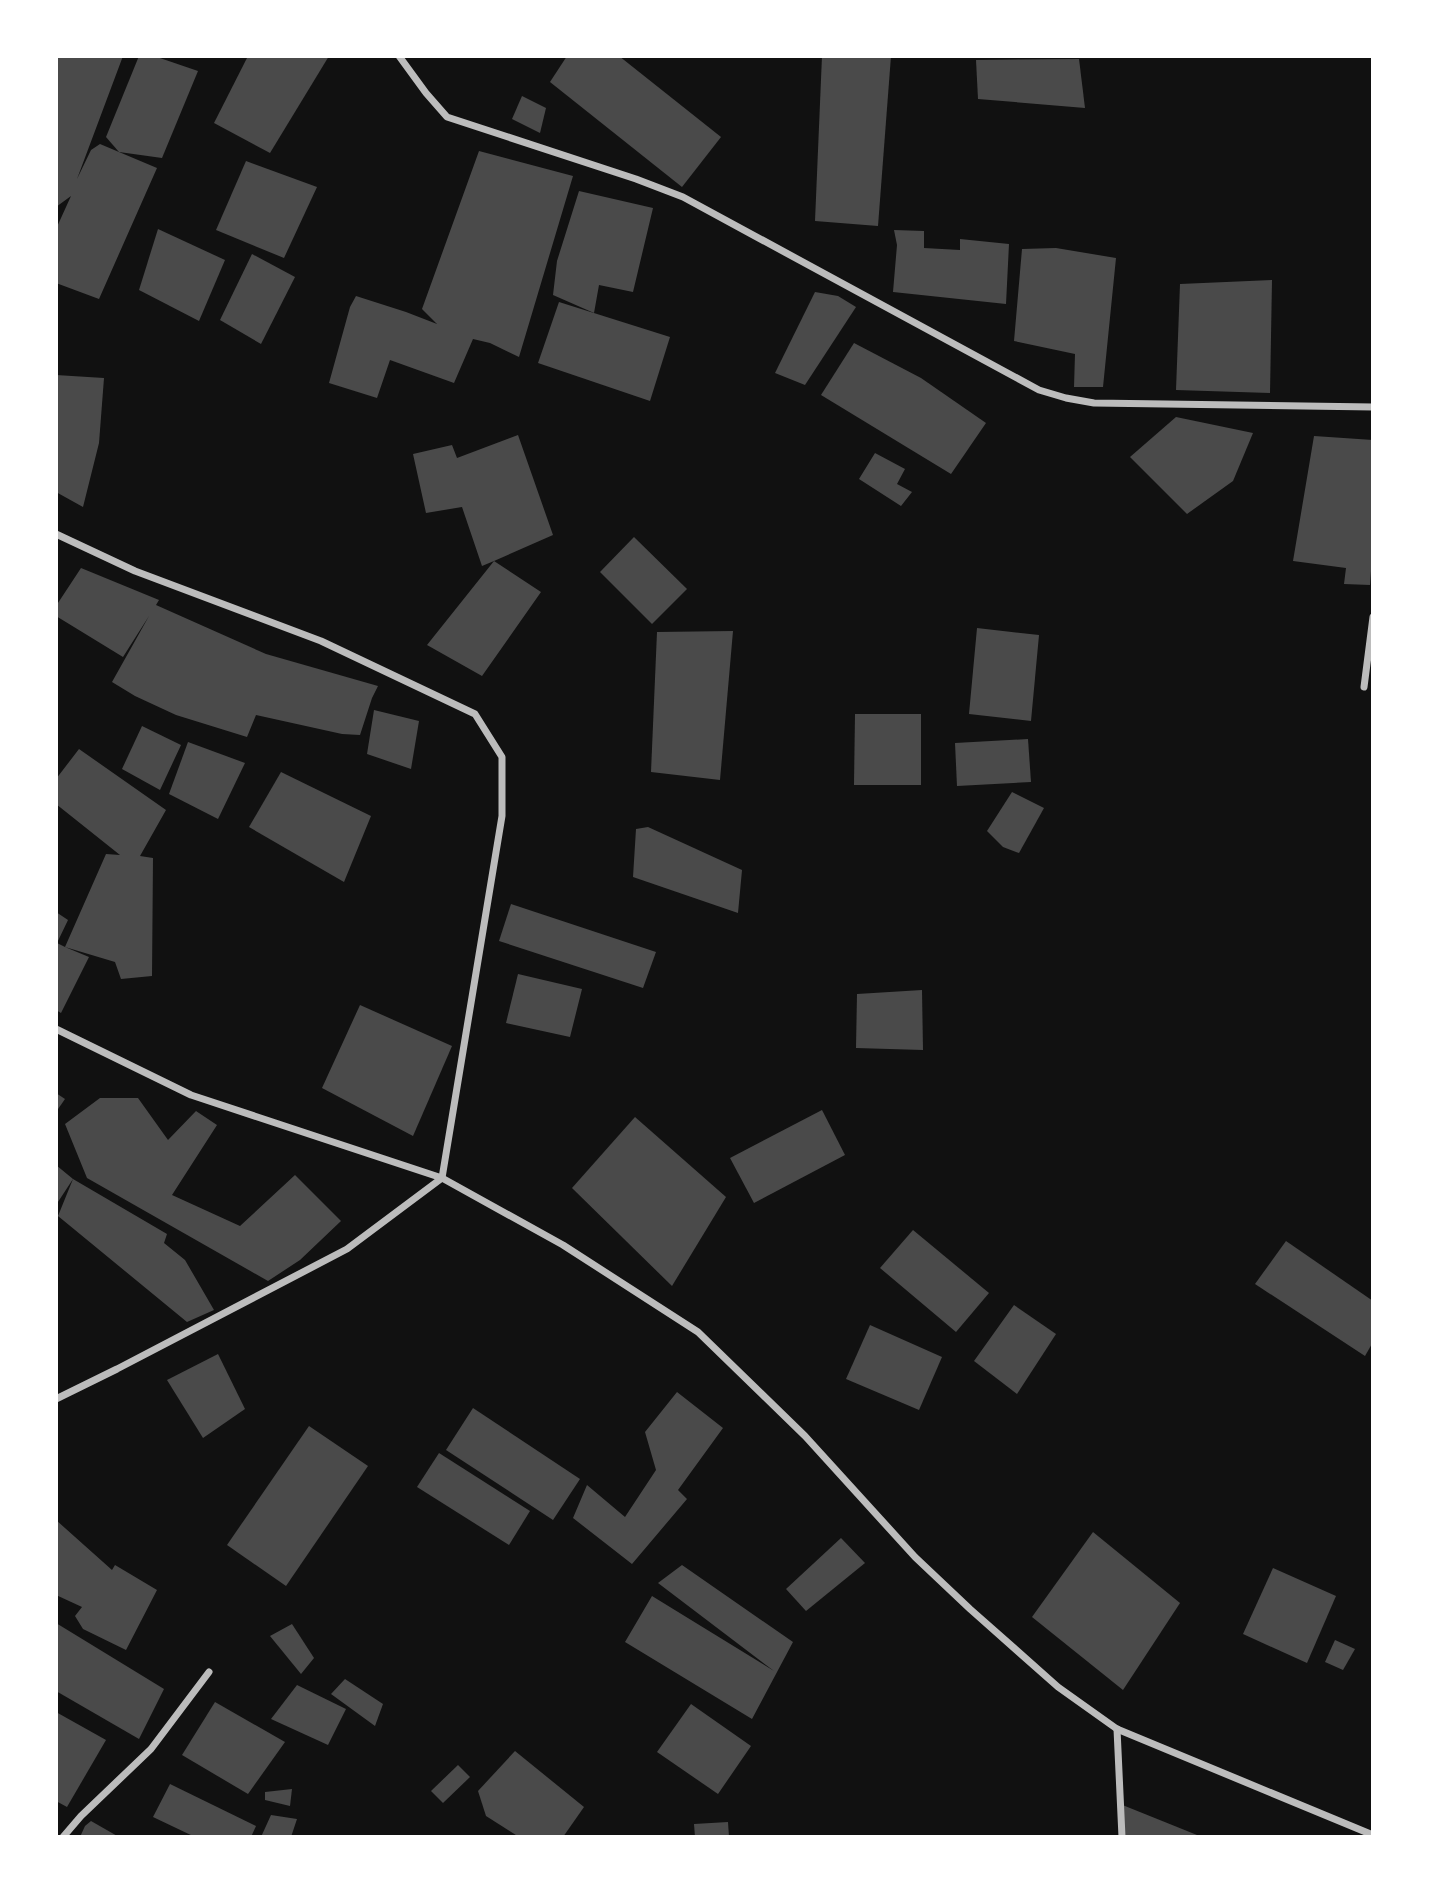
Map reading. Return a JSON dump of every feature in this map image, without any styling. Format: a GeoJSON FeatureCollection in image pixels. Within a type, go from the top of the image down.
{"type":"FeatureCollection","features":[{"type":"Feature","properties":{"kind":"street"},"geometry":{"type":"LineString","coordinates":[[399,56],[447,117],[636,178],[683,197],[1039,390],[1094,403],[1373,407]]}},
{"type":"Feature","properties":{"kind":"street"},"geometry":{"type":"LineString","coordinates":[[56,534],[135,571],[321,641],[475,714],[502,757],[502,816],[442,1178],[347,1249],[56,1399]]}},
{"type":"Feature","properties":{"kind":"street"},"geometry":{"type":"LineString","coordinates":[[1364,687],[1373,617]]}},
{"type":"Feature","properties":{"kind":"street"},"geometry":{"type":"LineString","coordinates":[[56,1029],[191,1095],[442,1178],[563,1245],[698,1332],[806,1436],[915,1557],[1058,1687],[1118,1729],[1373,1835]]}},
{"type":"Feature","properties":{"kind":"street"},"geometry":{"type":"LineString","coordinates":[[63,1837],[81,1816],[151,1749],[209,1672]]}},
{"type":"Feature","properties":{"kind":"street"},"geometry":{"type":"LineString","coordinates":[[1118,1729],[1122,1837]]}},
{"type":"Feature","properties":{"kind":"building"},"geometry":{"type":"Polygon","coordinates":[[[56,56],[123,56],[77,179],[91,150],[100,144],[157,168],[99,299],[56,283],[56,229],[71,196],[56,207],[56,56]]]}},
{"type":"Feature","properties":{"kind":"building"},"geometry":{"type":"Polygon","coordinates":[[[139,56],[154,56],[198,71],[162,158],[119,152],[106,137],[139,56]]]}},
{"type":"Feature","properties":{"kind":"building"},"geometry":{"type":"Polygon","coordinates":[[[248,56],[329,56],[270,153],[214,123],[248,56]]]}},
{"type":"Feature","properties":{"kind":"building"},"geometry":{"type":"Polygon","coordinates":[[[567,56],[619,56],[721,137],[682,187],[550,82],[567,56]]]}},
{"type":"Feature","properties":{"kind":"building"},"geometry":{"type":"Polygon","coordinates":[[[822,56],[891,56],[878,226],[815,221],[822,56]]]}},
{"type":"Feature","properties":{"kind":"building"},"geometry":{"type":"Polygon","coordinates":[[[1079,59],[1085,108],[978,99],[976,60],[1079,59]]]}},
{"type":"Feature","properties":{"kind":"building"},"geometry":{"type":"Polygon","coordinates":[[[522,96],[546,108],[540,133],[512,119],[522,96]]]}},
{"type":"Feature","properties":{"kind":"building"},"geometry":{"type":"Polygon","coordinates":[[[479,151],[573,176],[519,357],[490,343],[473,339],[454,383],[390,360],[377,398],[329,383],[350,307],[356,296],[437,324],[422,309],[479,151]]]}},
{"type":"Feature","properties":{"kind":"building"},"geometry":{"type":"Polygon","coordinates":[[[246,161],[317,187],[284,258],[216,230],[246,161]]]}},
{"type":"Feature","properties":{"kind":"building"},"geometry":{"type":"Polygon","coordinates":[[[579,191],[653,208],[633,292],[599,285],[594,313],[553,295],[557,261],[579,191]]]}},
{"type":"Feature","properties":{"kind":"building"},"geometry":{"type":"Polygon","coordinates":[[[158,229],[225,260],[199,321],[139,290],[158,229]]]}},
{"type":"Feature","properties":{"kind":"building"},"geometry":{"type":"Polygon","coordinates":[[[894,230],[924,231],[924,248],[960,250],[960,239],[1009,244],[1006,304],[893,292],[897,245],[894,230]]]}},
{"type":"Feature","properties":{"kind":"building"},"geometry":{"type":"Polygon","coordinates":[[[1056,248],[1116,258],[1103,387],[1074,387],[1075,354],[1014,341],[1022,249],[1056,248]]]}},
{"type":"Feature","properties":{"kind":"building"},"geometry":{"type":"Polygon","coordinates":[[[252,254],[295,277],[261,344],[220,320],[252,254]]]}},
{"type":"Feature","properties":{"kind":"building"},"geometry":{"type":"Polygon","coordinates":[[[1272,280],[1270,393],[1176,390],[1180,284],[1272,280]]]}},
{"type":"Feature","properties":{"kind":"building"},"geometry":{"type":"Polygon","coordinates":[[[815,292],[838,296],[856,307],[805,385],[775,373],[815,292]]]}},
{"type":"Feature","properties":{"kind":"building"},"geometry":{"type":"Polygon","coordinates":[[[559,302],[670,337],[650,401],[538,363],[559,302]]]}},
{"type":"Feature","properties":{"kind":"building"},"geometry":{"type":"Polygon","coordinates":[[[854,343],[921,378],[986,423],[951,474],[821,395],[854,343]]]}},
{"type":"Feature","properties":{"kind":"building"},"geometry":{"type":"Polygon","coordinates":[[[56,375],[104,378],[99,443],[83,507],[56,492],[56,375]]]}},
{"type":"Feature","properties":{"kind":"building"},"geometry":{"type":"Polygon","coordinates":[[[1176,417],[1253,433],[1233,481],[1187,514],[1130,457],[1176,417]]]}},
{"type":"Feature","properties":{"kind":"building"},"geometry":{"type":"Polygon","coordinates":[[[518,435],[553,535],[482,566],[462,507],[426,513],[413,454],[452,445],[457,458],[518,435]]]}},
{"type":"Feature","properties":{"kind":"building"},"geometry":{"type":"Polygon","coordinates":[[[1314,436],[1373,440],[1373,543],[1370,585],[1344,584],[1346,568],[1293,561],[1314,436]]]}},
{"type":"Feature","properties":{"kind":"building"},"geometry":{"type":"Polygon","coordinates":[[[875,453],[905,469],[897,484],[912,492],[901,506],[859,479],[875,453]]]}},
{"type":"Feature","properties":{"kind":"building"},"geometry":{"type":"Polygon","coordinates":[[[634,537],[687,589],[652,624],[600,572],[634,537]]]}},
{"type":"Feature","properties":{"kind":"building"},"geometry":{"type":"Polygon","coordinates":[[[494,561],[541,592],[482,676],[427,645],[494,561]]]}},
{"type":"Feature","properties":{"kind":"building"},"geometry":{"type":"Polygon","coordinates":[[[81,568],[159,600],[156,605],[266,654],[378,686],[360,735],[342,734],[256,715],[247,737],[176,715],[135,696],[112,682],[149,616],[123,657],[56,616],[56,606],[81,568]]]}},
{"type":"Feature","properties":{"kind":"building"},"geometry":{"type":"Polygon","coordinates":[[[977,628],[1039,635],[1031,721],[969,714],[977,628]]]}},
{"type":"Feature","properties":{"kind":"building"},"geometry":{"type":"Polygon","coordinates":[[[733,631],[720,780],[651,772],[657,632],[733,631]]]}},
{"type":"Feature","properties":{"kind":"building"},"geometry":{"type":"Polygon","coordinates":[[[374,710],[419,721],[411,769],[367,754],[374,710]]]}},
{"type":"Feature","properties":{"kind":"building"},"geometry":{"type":"Polygon","coordinates":[[[855,714],[921,714],[921,785],[854,785],[855,714]]]}},
{"type":"Feature","properties":{"kind":"building"},"geometry":{"type":"Polygon","coordinates":[[[142,726],[181,745],[160,790],[122,769],[142,726]]]}},
{"type":"Feature","properties":{"kind":"building"},"geometry":{"type":"Polygon","coordinates":[[[1028,739],[1031,782],[957,786],[955,743],[1028,739]]]}},
{"type":"Feature","properties":{"kind":"building"},"geometry":{"type":"Polygon","coordinates":[[[188,742],[245,763],[218,819],[169,794],[188,742]]]}},
{"type":"Feature","properties":{"kind":"building"},"geometry":{"type":"Polygon","coordinates":[[[79,749],[166,810],[140,856],[153,858],[152,976],[121,979],[115,962],[65,947],[106,854],[120,855],[56,804],[56,779],[79,749]]]}},
{"type":"Feature","properties":{"kind":"building"},"geometry":{"type":"Polygon","coordinates":[[[281,772],[371,816],[344,882],[249,827],[281,772]]]}},
{"type":"Feature","properties":{"kind":"building"},"geometry":{"type":"Polygon","coordinates":[[[1012,792],[1044,808],[1019,853],[1003,847],[987,831],[1012,792]]]}},
{"type":"Feature","properties":{"kind":"building"},"geometry":{"type":"Polygon","coordinates":[[[648,827],[742,870],[738,913],[633,877],[636,829],[648,827]]]}},
{"type":"Feature","properties":{"kind":"building"},"geometry":{"type":"Polygon","coordinates":[[[511,904],[656,952],[643,988],[499,941],[511,904]]]}},
{"type":"Feature","properties":{"kind":"building"},"geometry":{"type":"Polygon","coordinates":[[[56,912],[68,920],[57,943],[89,957],[61,1013],[56,1010],[56,912]]]}},
{"type":"Feature","properties":{"kind":"building"},"geometry":{"type":"Polygon","coordinates":[[[518,974],[582,989],[570,1037],[506,1023],[518,974]]]}},
{"type":"Feature","properties":{"kind":"building"},"geometry":{"type":"Polygon","coordinates":[[[922,990],[923,1050],[856,1048],[857,994],[922,990]]]}},
{"type":"Feature","properties":{"kind":"building"},"geometry":{"type":"Polygon","coordinates":[[[360,1005],[452,1046],[413,1136],[322,1088],[360,1005]]]}},
{"type":"Feature","properties":{"kind":"building"},"geometry":{"type":"Polygon","coordinates":[[[56,1093],[65,1099],[56,1112],[56,1093]]]}},
{"type":"Feature","properties":{"kind":"building"},"geometry":{"type":"Polygon","coordinates":[[[100,1098],[138,1098],[168,1140],[196,1111],[217,1125],[172,1195],[240,1226],[295,1175],[341,1221],[300,1260],[268,1281],[87,1178],[65,1124],[100,1098]]]}},
{"type":"Feature","properties":{"kind":"building"},"geometry":{"type":"Polygon","coordinates":[[[822,1110],[845,1155],[754,1203],[730,1158],[822,1110]]]}},
{"type":"Feature","properties":{"kind":"building"},"geometry":{"type":"Polygon","coordinates":[[[635,1117],[726,1197],[672,1286],[572,1188],[635,1117]]]}},
{"type":"Feature","properties":{"kind":"building"},"geometry":{"type":"Polygon","coordinates":[[[56,1165],[73,1179],[56,1205],[56,1165]]]}},
{"type":"Feature","properties":{"kind":"building"},"geometry":{"type":"Polygon","coordinates":[[[73,1179],[167,1234],[164,1243],[185,1260],[214,1310],[187,1322],[58,1216],[73,1179]]]}},
{"type":"Feature","properties":{"kind":"building"},"geometry":{"type":"Polygon","coordinates":[[[913,1230],[989,1293],[956,1332],[880,1268],[913,1230]]]}},
{"type":"Feature","properties":{"kind":"building"},"geometry":{"type":"Polygon","coordinates":[[[1286,1241],[1373,1301],[1373,1342],[1365,1356],[1255,1284],[1286,1241]]]}},
{"type":"Feature","properties":{"kind":"building"},"geometry":{"type":"Polygon","coordinates":[[[1014,1305],[1056,1334],[1017,1394],[974,1361],[1014,1305]]]}},
{"type":"Feature","properties":{"kind":"building"},"geometry":{"type":"Polygon","coordinates":[[[870,1325],[942,1357],[919,1410],[846,1379],[870,1325]]]}},
{"type":"Feature","properties":{"kind":"building"},"geometry":{"type":"Polygon","coordinates":[[[218,1354],[245,1409],[203,1438],[167,1380],[218,1354]]]}},
{"type":"Feature","properties":{"kind":"building"},"geometry":{"type":"Polygon","coordinates":[[[677,1392],[723,1428],[678,1490],[687,1499],[632,1564],[573,1518],[587,1485],[625,1517],[656,1470],[645,1432],[677,1392]]]}},
{"type":"Feature","properties":{"kind":"building"},"geometry":{"type":"Polygon","coordinates":[[[473,1408],[580,1479],[553,1520],[446,1450],[473,1408]]]}},
{"type":"Feature","properties":{"kind":"building"},"geometry":{"type":"Polygon","coordinates":[[[309,1426],[368,1466],[286,1586],[227,1545],[309,1426]]]}},
{"type":"Feature","properties":{"kind":"building"},"geometry":{"type":"Polygon","coordinates":[[[439,1453],[530,1511],[509,1545],[417,1487],[439,1453]]]}},
{"type":"Feature","properties":{"kind":"building"},"geometry":{"type":"Polygon","coordinates":[[[56,1520],[112,1570],[115,1565],[157,1590],[126,1650],[83,1629],[75,1616],[82,1607],[56,1595],[56,1520]]]}},
{"type":"Feature","properties":{"kind":"building"},"geometry":{"type":"Polygon","coordinates":[[[1093,1532],[1180,1603],[1123,1690],[1032,1617],[1093,1532]]]}},
{"type":"Feature","properties":{"kind":"building"},"geometry":{"type":"Polygon","coordinates":[[[841,1538],[865,1563],[806,1611],[786,1589],[841,1538]]]}},
{"type":"Feature","properties":{"kind":"building"},"geometry":{"type":"Polygon","coordinates":[[[682,1565],[793,1642],[752,1719],[625,1642],[652,1596],[774,1671],[658,1583],[682,1565]]]}},
{"type":"Feature","properties":{"kind":"building"},"geometry":{"type":"Polygon","coordinates":[[[1273,1568],[1336,1596],[1307,1663],[1243,1634],[1273,1568]]]}},
{"type":"Feature","properties":{"kind":"building"},"geometry":{"type":"Polygon","coordinates":[[[56,1623],[164,1689],[139,1739],[56,1691],[56,1623]]]}},
{"type":"Feature","properties":{"kind":"building"},"geometry":{"type":"Polygon","coordinates":[[[292,1624],[314,1658],[301,1674],[270,1636],[292,1624]]]}},
{"type":"Feature","properties":{"kind":"building"},"geometry":{"type":"Polygon","coordinates":[[[1335,1640],[1355,1649],[1343,1670],[1325,1662],[1335,1640]]]}},
{"type":"Feature","properties":{"kind":"building"},"geometry":{"type":"Polygon","coordinates":[[[345,1679],[383,1704],[375,1726],[331,1694],[345,1679]]]}},
{"type":"Feature","properties":{"kind":"building"},"geometry":{"type":"Polygon","coordinates":[[[297,1685],[346,1709],[328,1745],[271,1719],[297,1685]]]}},
{"type":"Feature","properties":{"kind":"building"},"geometry":{"type":"Polygon","coordinates":[[[215,1702],[285,1742],[248,1794],[182,1755],[215,1702]]]}},
{"type":"Feature","properties":{"kind":"building"},"geometry":{"type":"Polygon","coordinates":[[[691,1704],[751,1746],[718,1794],[657,1752],[691,1704]]]}},
{"type":"Feature","properties":{"kind":"building"},"geometry":{"type":"Polygon","coordinates":[[[56,1712],[106,1740],[67,1807],[56,1801],[56,1712]]]}},
{"type":"Feature","properties":{"kind":"building"},"geometry":{"type":"Polygon","coordinates":[[[515,1751],[584,1807],[563,1837],[519,1837],[486,1816],[478,1791],[515,1751]]]}},
{"type":"Feature","properties":{"kind":"building"},"geometry":{"type":"Polygon","coordinates":[[[458,1765],[470,1777],[443,1803],[431,1791],[458,1765]]]}},
{"type":"Feature","properties":{"kind":"building"},"geometry":{"type":"Polygon","coordinates":[[[170,1784],[256,1826],[251,1837],[195,1837],[153,1817],[170,1784]]]}},
{"type":"Feature","properties":{"kind":"building"},"geometry":{"type":"Polygon","coordinates":[[[292,1789],[290,1806],[265,1800],[265,1792],[292,1789]]]}},
{"type":"Feature","properties":{"kind":"building"},"geometry":{"type":"Polygon","coordinates":[[[1120,1804],[1202,1837],[1122,1837],[1120,1804]]]}},
{"type":"Feature","properties":{"kind":"building"},"geometry":{"type":"Polygon","coordinates":[[[271,1815],[297,1819],[291,1837],[261,1837],[271,1815]]]}},
{"type":"Feature","properties":{"kind":"building"},"geometry":{"type":"Polygon","coordinates":[[[91,1821],[119,1837],[80,1837],[85,1826],[91,1821]]]}},
{"type":"Feature","properties":{"kind":"building"},"geometry":{"type":"Polygon","coordinates":[[[728,1822],[729,1837],[695,1837],[694,1824],[728,1822]]]}}]}
